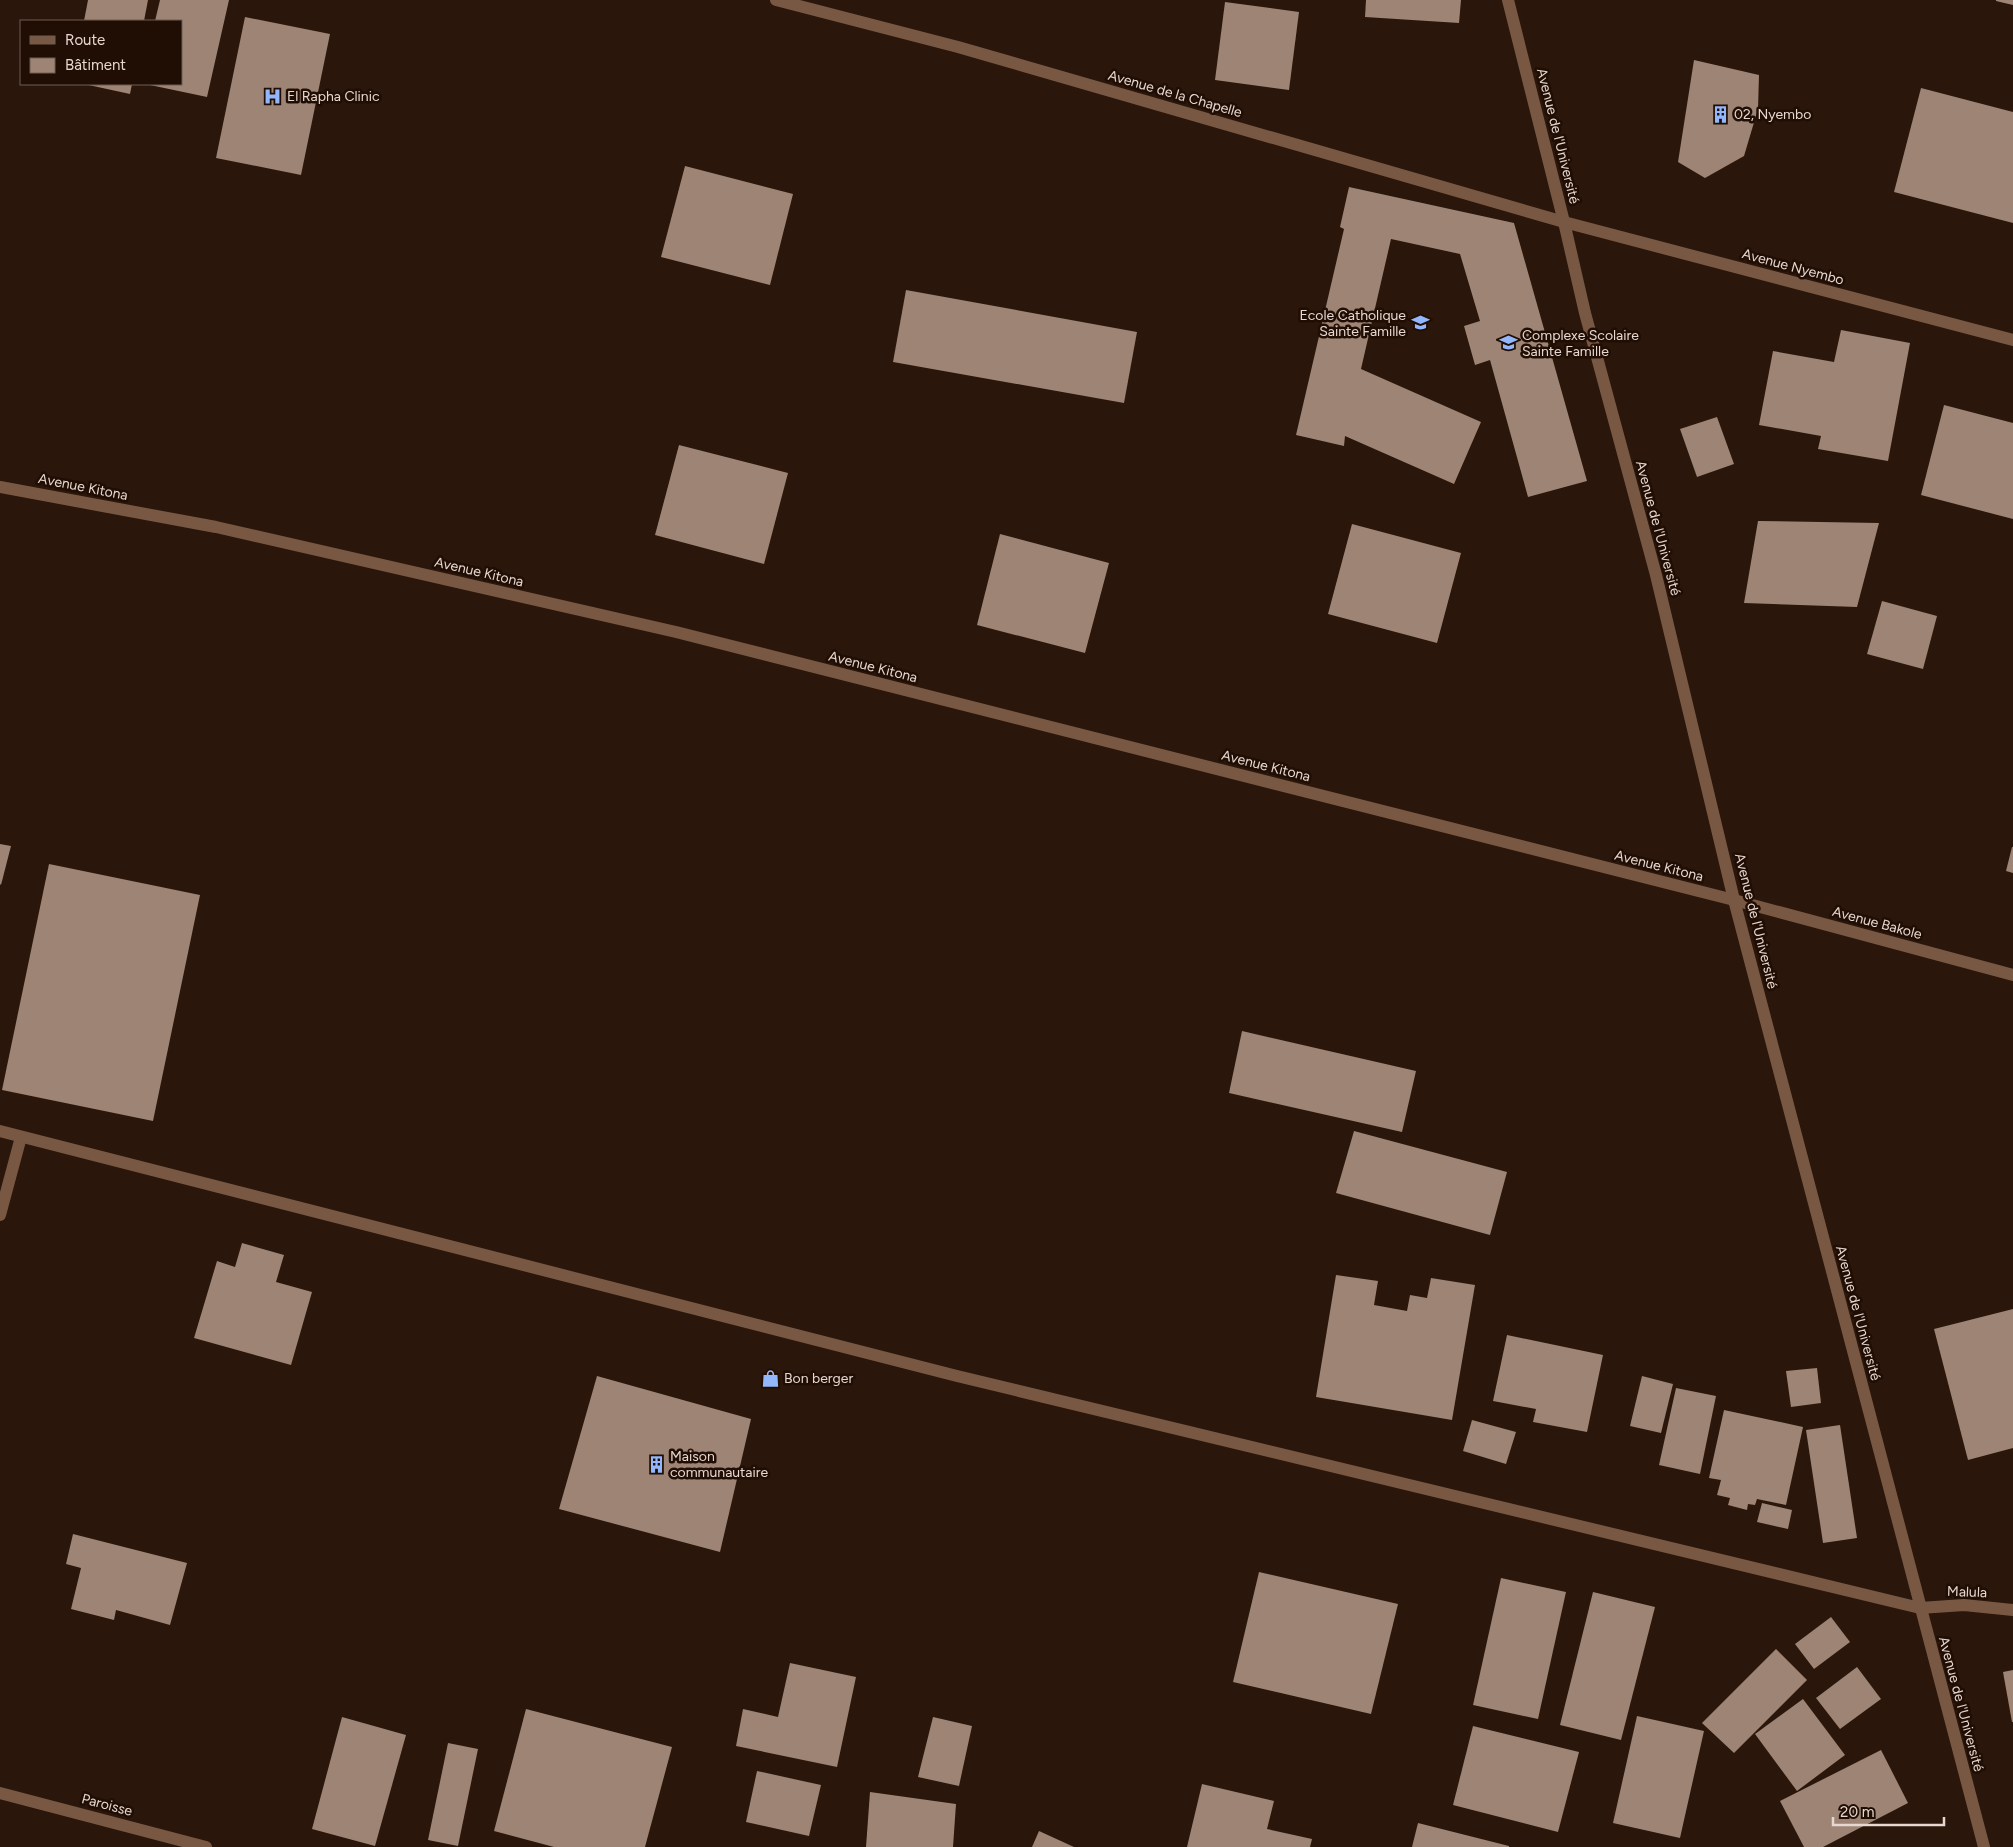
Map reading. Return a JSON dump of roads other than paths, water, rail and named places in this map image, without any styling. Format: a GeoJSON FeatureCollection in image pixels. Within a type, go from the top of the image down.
{"type":"FeatureCollection","features":[{"type":"Feature","properties":{"kind":"street","name":"Avenue de la Chapelle"},"geometry":{"type":"LineString","coordinates":[[776,0],[958,47],[1564,222]]}},
{"type":"Feature","properties":{"kind":"street","name":"Avenue de l'Université"},"geometry":{"type":"LineString","coordinates":[[1508,0],[1585,312],[1656,575],[1734,900],[1984,1847]]}},
{"type":"Feature","properties":{"kind":"street","name":"Avenue Nyembo"},"geometry":{"type":"LineString","coordinates":[[1564,222],[2013,340]]}},
{"type":"Feature","properties":{"kind":"street","name":"Avenue Kitona"},"geometry":{"type":"LineString","coordinates":[[0,487],[216,527],[676,632],[1734,900]]}},
{"type":"Feature","properties":{"kind":"street","name":"Avenue Bakole"},"geometry":{"type":"LineString","coordinates":[[1734,900],[2013,976]]}},
{"type":"Feature","properties":{"kind":"street","name":"Malula"},"geometry":{"type":"LineString","coordinates":[[0,1131],[957,1376],[1920,1608],[1964,1605],[2013,1610]]}},
{"type":"Feature","properties":{"kind":"street"},"geometry":{"type":"LineString","coordinates":[[0,1214],[21,1136]]}},
{"type":"Feature","properties":{"kind":"street","name":"Paroisse"},"geometry":{"type":"LineString","coordinates":[[0,1793],[206,1847]]}},
{"type":"Feature","properties":{"kind":"place","name":"El Rapha Clinic"},"geometry":{"type":"Point","coordinates":[273,96]}},
{"type":"Feature","properties":{"kind":"place","name":"02, Nyembo"},"geometry":{"type":"Point","coordinates":[1720,114]}},
{"type":"Feature","properties":{"kind":"place","name":"Ecole Catholique Sainte Famille"},"geometry":{"type":"Point","coordinates":[1420,323]}},
{"type":"Feature","properties":{"kind":"place","name":"Complexe Scolaire Sainte Famille"},"geometry":{"type":"Point","coordinates":[1508,343]}},
{"type":"Feature","properties":{"kind":"place","name":"Bon berger"},"geometry":{"type":"Point","coordinates":[770,1378]}},
{"type":"Feature","properties":{"kind":"place","name":"Maison communautaire"},"geometry":{"type":"Point","coordinates":[656,1464]}}]}
